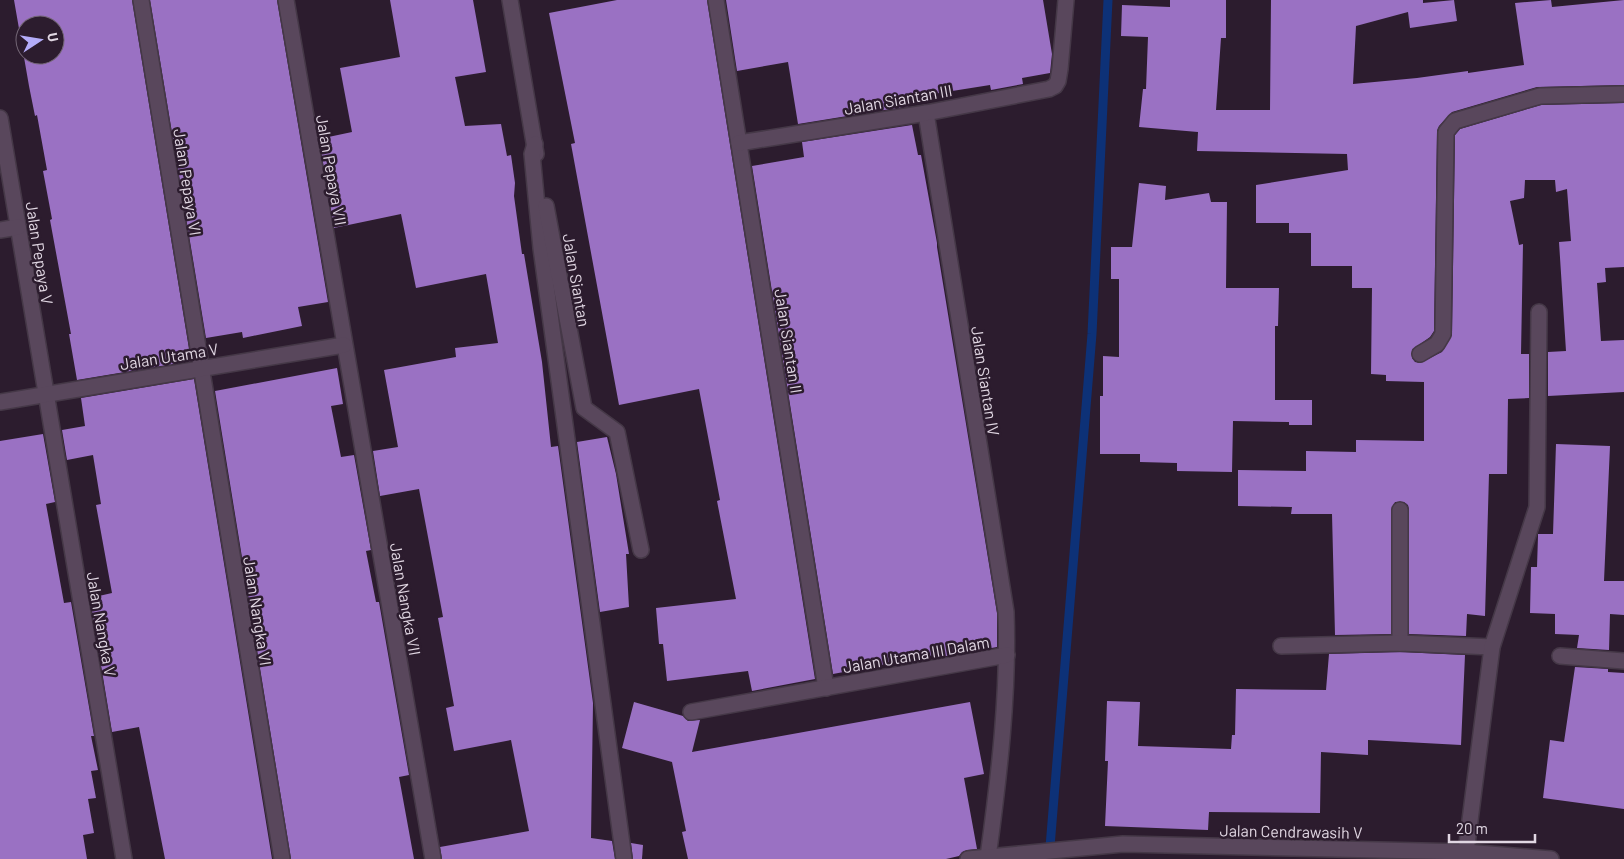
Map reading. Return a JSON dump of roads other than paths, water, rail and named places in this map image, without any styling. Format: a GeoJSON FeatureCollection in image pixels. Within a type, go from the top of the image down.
{"type":"FeatureCollection","features":[{"type":"Feature","properties":{"kind":"street","name":"Jalan Pepaya VI"},"geometry":{"type":"LineString","coordinates":[[141,0],[200,369]]}},
{"type":"Feature","properties":{"kind":"street","name":"Jalan Pepaya VII"},"geometry":{"type":"LineString","coordinates":[[286,0],[344,345]]}},
{"type":"Feature","properties":{"kind":"street","name":"Jalan Siantan"},"geometry":{"type":"LineString","coordinates":[[510,0],[584,408],[617,432],[641,550]]}},
{"type":"Feature","properties":{"kind":"street","name":"Jalan Siantan II"},"geometry":{"type":"LineString","coordinates":[[716,0],[826,688]]}},
{"type":"Feature","properties":{"kind":"street","name":"Jalan Siantan III"},"geometry":{"type":"LineString","coordinates":[[739,143],[926,113],[1049,89],[1055,86],[1058,81],[1066,0]]}},
{"type":"Feature","properties":{"kind":"street"},"geometry":{"type":"LineString","coordinates":[[1420,354],[1437,344],[1443,334],[1446,132],[1455,121],[1540,96],[1624,94]]}},
{"type":"Feature","properties":{"kind":"street","name":"Jalan Siantan IV"},"geometry":{"type":"LineString","coordinates":[[926,113],[1006,612],[1007,656]]}},
{"type":"Feature","properties":{"kind":"street","name":"Jalan Pepaya V"},"geometry":{"type":"LineString","coordinates":[[0,118],[45,394]]}},
{"type":"Feature","properties":{"kind":"street"},"geometry":{"type":"LineString","coordinates":[[535,144],[532,154],[541,248],[624,859]]}},
{"type":"Feature","properties":{"kind":"street"},"geometry":{"type":"LineString","coordinates":[[0,230],[18,227]]}},
{"type":"Feature","properties":{"kind":"street"},"geometry":{"type":"LineString","coordinates":[[1466,852],[1492,647],[1537,507],[1539,312]]}},
{"type":"Feature","properties":{"kind":"street","name":"Jalan Utama V"},"geometry":{"type":"LineString","coordinates":[[0,402],[344,345]]}},
{"type":"Feature","properties":{"kind":"street","name":"Jalan Nangka VII"},"geometry":{"type":"LineString","coordinates":[[344,345],[433,859]]}},
{"type":"Feature","properties":{"kind":"street","name":"Jalan Nangka VI"},"geometry":{"type":"LineString","coordinates":[[200,369],[282,859]]}},
{"type":"Feature","properties":{"kind":"street","name":"Jalan Nangka V"},"geometry":{"type":"LineString","coordinates":[[45,394],[124,859]]}},
{"type":"Feature","properties":{"kind":"street"},"geometry":{"type":"LineString","coordinates":[[1400,510],[1400,643]]}},
{"type":"Feature","properties":{"kind":"street"},"geometry":{"type":"LineString","coordinates":[[1281,646],[1400,643],[1492,647]]}},
{"type":"Feature","properties":{"kind":"street","name":"Jalan Utama III Dalam"},"geometry":{"type":"LineString","coordinates":[[690,712],[1007,656],[994,815],[988,857]]}},
{"type":"Feature","properties":{"kind":"street"},"geometry":{"type":"LineString","coordinates":[[1560,656],[1624,661]]}},
{"type":"Feature","properties":{"kind":"street","name":"Jalan Cendrawasih V"},"geometry":{"type":"LineString","coordinates":[[968,859],[1014,857],[1031,853],[1123,844],[1466,852],[1552,859]]}},
{"type":"Feature","properties":{"kind":"waterway"},"geometry":{"type":"LineString","coordinates":[[1049,859],[1092,334],[1108,0]]}}]}
